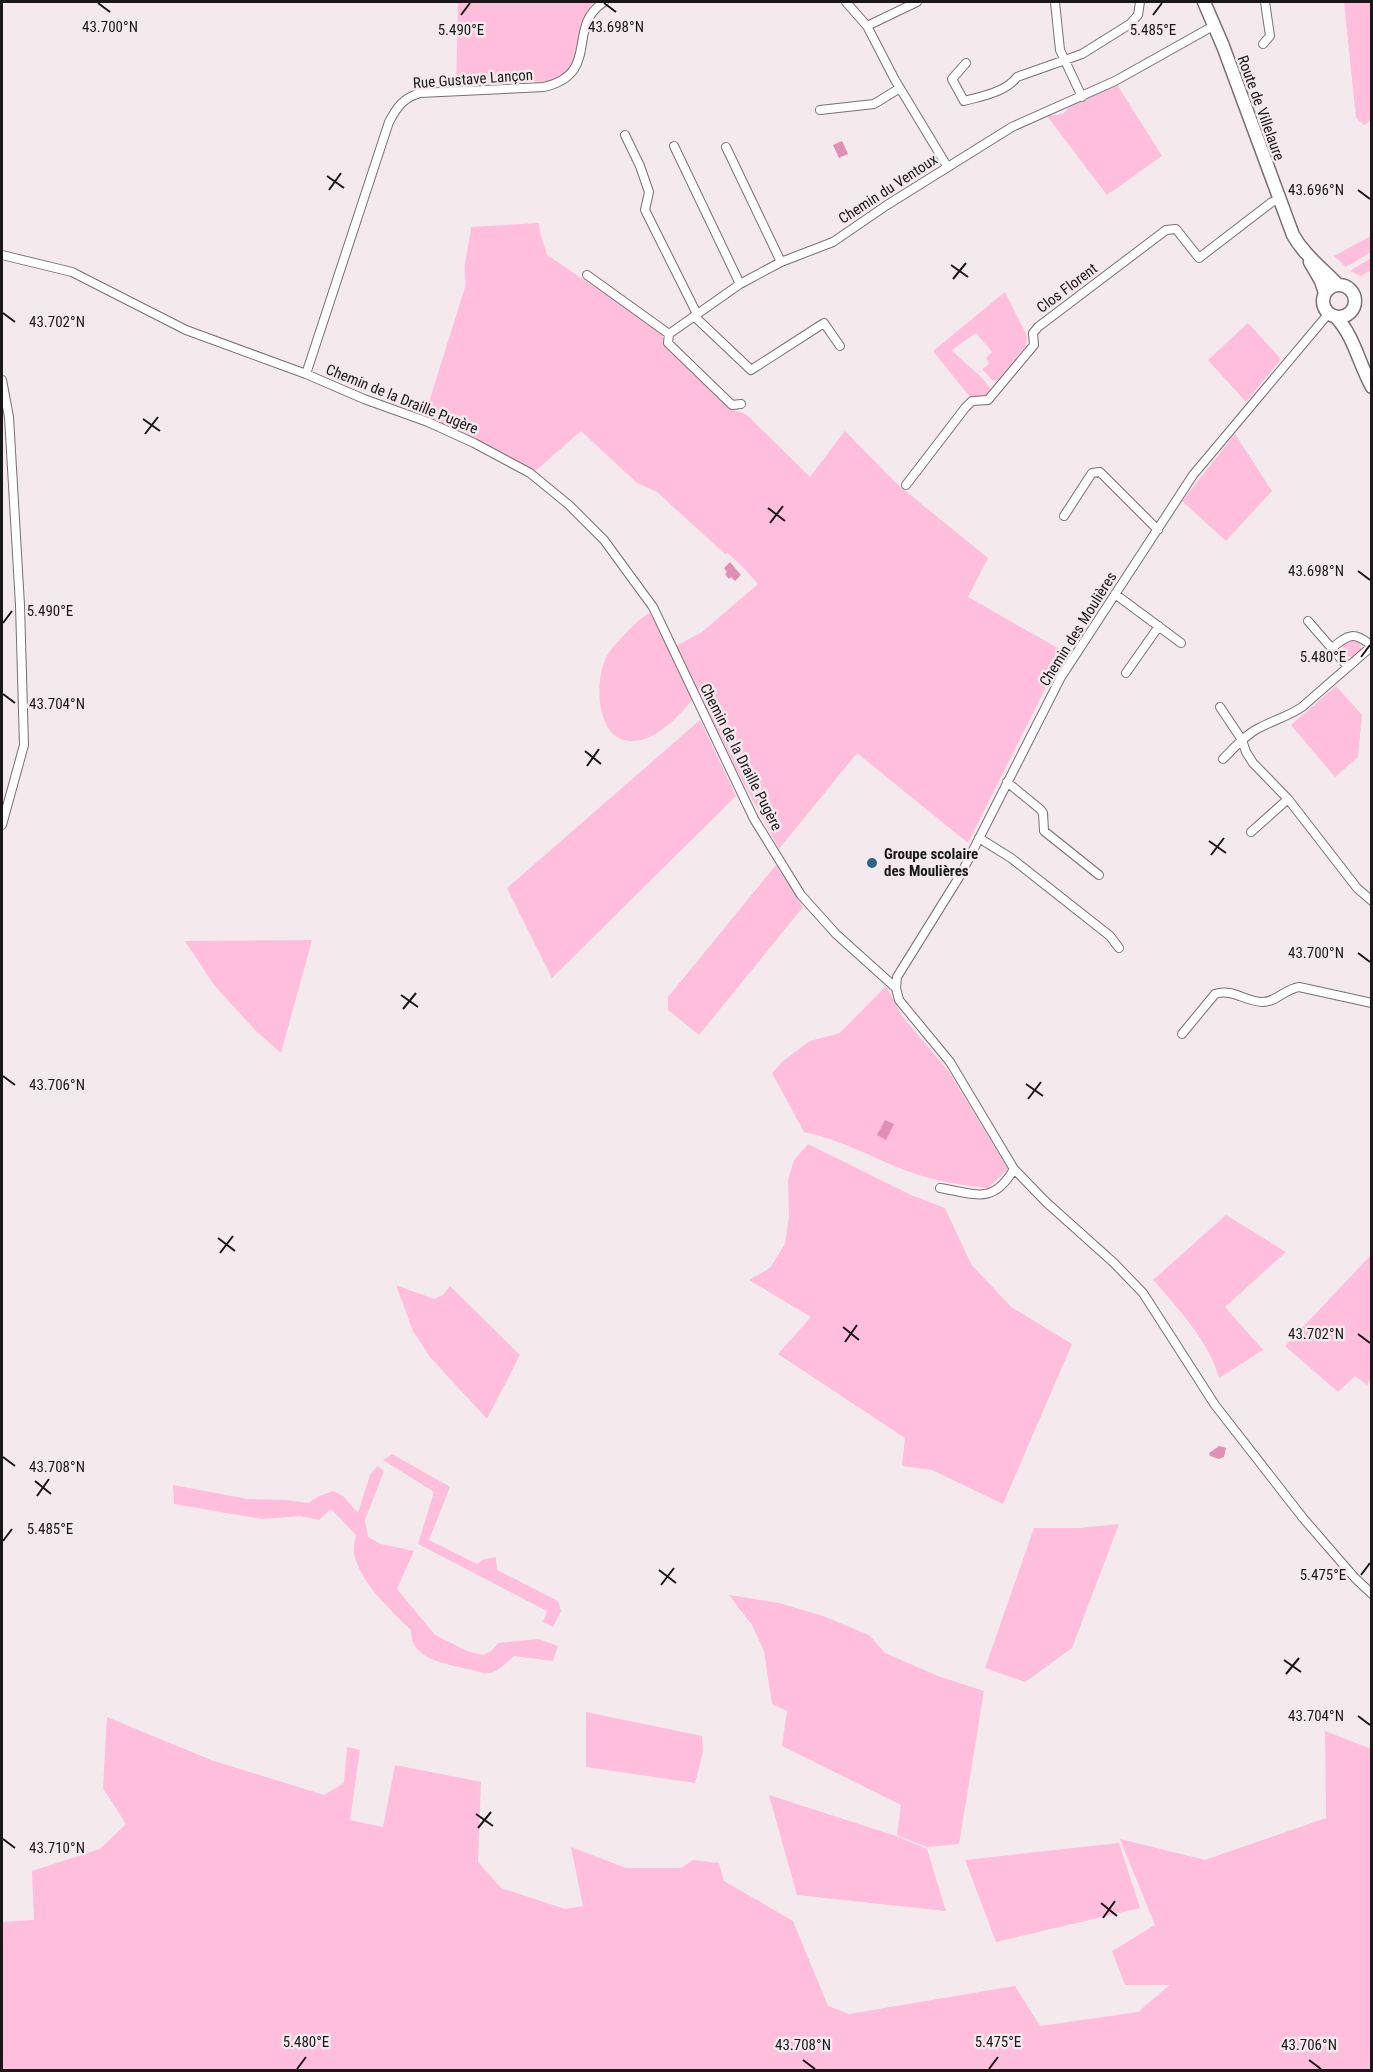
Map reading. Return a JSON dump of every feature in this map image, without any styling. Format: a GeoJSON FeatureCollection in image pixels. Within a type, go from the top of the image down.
{"type":"FeatureCollection","features":[{"type":"Feature","properties":{"kind":"main road","name":"Route de Villelaure"},"geometry":{"type":"LineString","coordinates":[[1204,2],[1215,25],[1293,235],[1308,256],[1325,293]]}},
{"type":"Feature","properties":{"kind":"main road","name":"Route de Villelaure"},"geometry":{"type":"LineString","coordinates":[[1308,256],[1338,285]]}},
{"type":"Feature","properties":{"kind":"main road"},"geometry":{"type":"LineString","coordinates":[[1349,332],[1323,301],[1325,293],[1338,285],[1346,287],[1353,294],[1355,304],[1350,313],[1349,332],[1357,358],[1371,387]]}},
{"type":"Feature","properties":{"kind":"main road"},"geometry":{"type":"LineString","coordinates":[[1333,315],[1350,313]]}},
{"type":"Feature","properties":{"kind":"street","name":"Rue Gustave Lançon"},"geometry":{"type":"LineString","coordinates":[[306,374],[389,122],[397,106],[408,97],[420,93],[544,87],[561,83],[577,65],[587,20],[596,7],[604,2]]}},
{"type":"Feature","properties":{"kind":"street"},"geometry":{"type":"LineString","coordinates":[[846,2],[867,26],[900,88],[947,166]]}},
{"type":"Feature","properties":{"kind":"street"},"geometry":{"type":"LineString","coordinates":[[867,26],[917,2]]}},
{"type":"Feature","properties":{"kind":"street"},"geometry":{"type":"LineString","coordinates":[[1055,2],[1060,50],[1082,97]]}},
{"type":"Feature","properties":{"kind":"street"},"geometry":{"type":"LineString","coordinates":[[966,63],[952,79],[964,102],[1000,90],[1013,83],[1017,77],[1082,54],[1130,24],[1138,15],[1140,2]]}},
{"type":"Feature","properties":{"kind":"street"},"geometry":{"type":"LineString","coordinates":[[1263,44],[1270,36],[1265,2]]}},
{"type":"Feature","properties":{"kind":"street","name":"Chemin du Ventoux"},"geometry":{"type":"LineString","coordinates":[[669,334],[740,284],[781,262],[833,243],[947,166],[1012,127],[1082,97],[1215,25]]}},
{"type":"Feature","properties":{"kind":"street"},"geometry":{"type":"LineString","coordinates":[[820,110],[874,104],[900,88]]}},
{"type":"Feature","properties":{"kind":"street"},"geometry":{"type":"LineString","coordinates":[[625,135],[650,192],[645,210],[696,315],[751,370],[824,323],[840,346]]}},
{"type":"Feature","properties":{"kind":"street"},"geometry":{"type":"LineString","coordinates":[[674,146],[740,284]]}},
{"type":"Feature","properties":{"kind":"street"},"geometry":{"type":"LineString","coordinates":[[726,147],[781,262]]}},
{"type":"Feature","properties":{"kind":"street","name":"Clos Florent"},"geometry":{"type":"LineString","coordinates":[[906,485],[965,408],[972,401],[988,400],[996,391],[1034,345],[1033,333],[1047,320],[1166,230],[1176,229],[1199,258],[1272,202],[1279,200]]}},
{"type":"Feature","properties":{"kind":"street","name":"Chemin de la Draille Pugère"},"geometry":{"type":"LineString","coordinates":[[2,255],[72,272],[186,330],[306,374],[474,442],[530,474],[569,505],[604,540],[653,608],[754,819],[801,895],[836,934],[896,988],[899,1000],[950,1062],[1014,1169],[1143,1293],[1215,1405],[1303,1518],[1371,1594]]}},
{"type":"Feature","properties":{"kind":"street"},"geometry":{"type":"LineString","coordinates":[[587,275],[669,334],[668,343],[695,370],[732,405],[741,404]]}},
{"type":"Feature","properties":{"kind":"street","name":"Chemin des Moulières"},"geometry":{"type":"LineString","coordinates":[[896,988],[897,977],[961,874],[1061,677],[1193,475],[1333,315]]}},
{"type":"Feature","properties":{"kind":"street"},"geometry":{"type":"LineString","coordinates":[[2,380],[9,417],[20,605],[24,745],[2,825]]}},
{"type":"Feature","properties":{"kind":"street"},"geometry":{"type":"LineString","coordinates":[[1064,516],[1092,473],[1100,472],[1158,530]]}},
{"type":"Feature","properties":{"kind":"street"},"geometry":{"type":"LineString","coordinates":[[1115,594],[1181,643]]}},
{"type":"Feature","properties":{"kind":"street"},"geometry":{"type":"LineString","coordinates":[[1308,621],[1348,667]]}},
{"type":"Feature","properties":{"kind":"street"},"geometry":{"type":"LineString","coordinates":[[1126,673],[1159,626]]}},
{"type":"Feature","properties":{"kind":"street"},"geometry":{"type":"LineString","coordinates":[[1223,759],[1242,740],[1258,729],[1290,715],[1371,646],[1361,637],[1352,635],[1345,637],[1332,648]]}},
{"type":"Feature","properties":{"kind":"street"},"geometry":{"type":"LineString","coordinates":[[1220,708],[1242,740],[1253,763],[1288,799],[1357,888],[1371,901]]}},
{"type":"Feature","properties":{"kind":"street"},"geometry":{"type":"LineString","coordinates":[[1007,782],[1040,809],[1043,813],[1044,831],[1099,875]]}},
{"type":"Feature","properties":{"kind":"street"},"geometry":{"type":"LineString","coordinates":[[1251,832],[1288,799]]}},
{"type":"Feature","properties":{"kind":"street"},"geometry":{"type":"LineString","coordinates":[[979,838],[1020,865],[1110,936],[1119,948]]}},
{"type":"Feature","properties":{"kind":"street"},"geometry":{"type":"LineString","coordinates":[[1182,1034],[1215,994],[1222,992],[1259,1002],[1269,1001],[1292,988],[1299,987],[1371,1003]]}},
{"type":"Feature","properties":{"kind":"street"},"geometry":{"type":"LineString","coordinates":[[940,1188],[987,1194],[1001,1188],[1014,1169]]}},
{"type":"Feature","properties":{"kind":"shaded area"},"geometry":{"type":"Polygon","coordinates":[[[458,2],[594,2],[581,26],[572,68],[559,83],[527,81],[456,85],[458,2]]]}},
{"type":"Feature","properties":{"kind":"shaded area"},"geometry":{"type":"Polygon","coordinates":[[[1344,2],[1371,2],[1371,120],[1364,125],[1356,118],[1344,2]]]}},
{"type":"Feature","properties":{"kind":"shaded area"},"geometry":{"type":"Polygon","coordinates":[[[1116,83],[1162,156],[1107,195],[1047,116],[1062,114],[1069,106],[1116,83]]]}},
{"type":"Feature","properties":{"kind":"shaded area"},"geometry":{"type":"Polygon","coordinates":[[[842,141],[848,154],[839,158],[833,145],[842,141]]]}},
{"type":"Feature","properties":{"kind":"shaded area"},"geometry":{"type":"Polygon","coordinates":[[[539,223],[547,255],[662,332],[664,344],[732,409],[747,415],[810,477],[845,431],[898,485],[988,558],[968,597],[1068,654],[1058,663],[968,843],[857,753],[779,849],[676,646],[702,632],[758,584],[728,553],[725,554],[657,492],[637,483],[581,431],[533,473],[467,435],[424,418],[466,284],[465,262],[471,227],[539,223]]]}},
{"type":"Feature","properties":{"kind":"shaded area"},"geometry":{"type":"Polygon","coordinates":[[[1371,236],[1371,252],[1346,267],[1334,256],[1371,236]]]}},
{"type":"Feature","properties":{"kind":"shaded area"},"geometry":{"type":"Polygon","coordinates":[[[1371,258],[1371,270],[1361,276],[1350,271],[1371,258]]]}},
{"type":"Feature","properties":{"kind":"shaded area"},"geometry":{"type":"Polygon","coordinates":[[[1005,292],[1027,336],[1026,346],[997,381],[992,380],[982,369],[989,364],[986,358],[992,352],[976,333],[952,350],[984,380],[990,389],[985,397],[970,397],[933,351],[1005,292]]]}},
{"type":"Feature","properties":{"kind":"shaded area"},"geometry":{"type":"Polygon","coordinates":[[[1248,323],[1281,359],[1246,402],[1208,360],[1248,323]]]}},
{"type":"Feature","properties":{"kind":"shaded area"},"geometry":{"type":"Polygon","coordinates":[[[1235,434],[1272,491],[1226,541],[1182,501],[1235,434]]]}},
{"type":"Feature","properties":{"kind":"shaded area"},"geometry":{"type":"Polygon","coordinates":[[[730,562],[741,575],[735,581],[731,577],[729,579],[725,574],[727,572],[724,568],[730,562]]]}},
{"type":"Feature","properties":{"kind":"shaded area"},"geometry":{"type":"Polygon","coordinates":[[[650,613],[693,699],[681,713],[657,733],[648,738],[630,741],[619,738],[605,722],[601,710],[601,673],[605,659],[613,647],[637,622],[650,613]]]}},
{"type":"Feature","properties":{"kind":"shaded area"},"geometry":{"type":"Polygon","coordinates":[[[1352,639],[1358,642],[1361,648],[1358,654],[1352,657],[1346,654],[1343,648],[1346,642],[1352,639]]]}},
{"type":"Feature","properties":{"kind":"shaded area"},"geometry":{"type":"Polygon","coordinates":[[[1336,686],[1362,715],[1358,757],[1335,777],[1291,725],[1336,686]]]}},
{"type":"Feature","properties":{"kind":"shaded area"},"geometry":{"type":"Polygon","coordinates":[[[700,720],[736,796],[552,978],[507,888],[700,720]]]}},
{"type":"Feature","properties":{"kind":"shaded area"},"geometry":{"type":"Polygon","coordinates":[[[776,865],[803,907],[699,1035],[668,1010],[668,997],[776,865]]]}},
{"type":"Feature","properties":{"kind":"shaded area"},"geometry":{"type":"Polygon","coordinates":[[[312,940],[281,1053],[256,1031],[214,985],[185,941],[312,940]]]}},
{"type":"Feature","properties":{"kind":"shaded area"},"geometry":{"type":"Polygon","coordinates":[[[886,986],[902,1016],[949,1072],[1008,1169],[988,1188],[947,1182],[917,1174],[843,1144],[804,1132],[772,1073],[783,1061],[810,1041],[840,1033],[886,986]]]}},
{"type":"Feature","properties":{"kind":"shaded area"},"geometry":{"type":"Polygon","coordinates":[[[885,1120],[894,1124],[886,1140],[877,1135],[885,1120]]]}},
{"type":"Feature","properties":{"kind":"shaded area"},"geometry":{"type":"Polygon","coordinates":[[[808,1144],[911,1195],[945,1208],[971,1264],[1011,1307],[1072,1344],[1003,1504],[932,1470],[902,1466],[905,1438],[778,1354],[811,1317],[749,1280],[770,1268],[785,1244],[789,1216],[788,1180],[794,1160],[808,1144]]]}},
{"type":"Feature","properties":{"kind":"shaded area"},"geometry":{"type":"Polygon","coordinates":[[[1226,1215],[1286,1252],[1225,1307],[1263,1350],[1219,1378],[1209,1352],[1201,1339],[1153,1280],[1226,1215]]]}},
{"type":"Feature","properties":{"kind":"shaded area"},"geometry":{"type":"Polygon","coordinates":[[[1371,1255],[1371,1379],[1367,1385],[1355,1376],[1338,1392],[1285,1346],[1371,1255]]]}},
{"type":"Feature","properties":{"kind":"shaded area"},"geometry":{"type":"Polygon","coordinates":[[[396,1285],[434,1299],[443,1295],[450,1286],[520,1355],[487,1419],[430,1357],[413,1331],[396,1285]]]}},
{"type":"Feature","properties":{"kind":"shaded area"},"geometry":{"type":"Polygon","coordinates":[[[1219,1446],[1226,1448],[1224,1457],[1219,1459],[1210,1456],[1209,1453],[1219,1446]]]}},
{"type":"Feature","properties":{"kind":"shaded area"},"geometry":{"type":"Polygon","coordinates":[[[392,1454],[450,1487],[429,1540],[477,1564],[482,1560],[496,1557],[497,1570],[558,1601],[561,1611],[553,1627],[543,1622],[547,1611],[418,1544],[434,1492],[383,1460],[392,1454]]]}},
{"type":"Feature","properties":{"kind":"shaded area"},"geometry":{"type":"Polygon","coordinates":[[[377,1466],[384,1471],[365,1520],[368,1537],[381,1544],[414,1551],[397,1589],[435,1635],[467,1651],[483,1655],[499,1643],[538,1639],[558,1646],[553,1661],[514,1656],[497,1670],[485,1673],[440,1662],[423,1654],[412,1640],[411,1630],[377,1595],[363,1575],[354,1554],[356,1535],[331,1509],[319,1520],[300,1516],[262,1519],[174,1504],[173,1485],[248,1499],[309,1503],[333,1491],[343,1496],[358,1513],[370,1475],[377,1466]]]}},
{"type":"Feature","properties":{"kind":"shaded area"},"geometry":{"type":"Polygon","coordinates":[[[1119,1524],[1072,1648],[1025,1682],[985,1668],[1034,1528],[1079,1528],[1119,1524]]]}},
{"type":"Feature","properties":{"kind":"shaded area"},"geometry":{"type":"Polygon","coordinates":[[[729,1595],[779,1603],[823,1616],[869,1635],[885,1653],[938,1676],[984,1691],[959,1844],[927,1847],[897,1835],[901,1805],[782,1746],[787,1711],[772,1704],[764,1651],[752,1625],[729,1595]]]}},
{"type":"Feature","properties":{"kind":"shaded area"},"geometry":{"type":"Polygon","coordinates":[[[586,1712],[702,1736],[703,1752],[695,1783],[586,1767],[586,1712]]]}},
{"type":"Feature","properties":{"kind":"shaded area"},"geometry":{"type":"Polygon","coordinates":[[[107,1717],[211,1760],[324,1795],[344,1783],[347,1747],[360,1750],[350,1820],[383,1827],[395,1765],[481,1782],[478,1862],[501,1888],[565,1909],[583,1906],[571,1847],[626,1868],[681,1868],[693,1860],[719,1863],[724,1881],[793,1921],[828,2006],[849,2014],[1015,1986],[1040,2026],[1138,2012],[1170,1985],[1125,1985],[1112,1951],[1155,1925],[1120,1839],[1205,1860],[1326,1818],[1325,1731],[1371,1749],[1371,2070],[2,2070],[2,1922],[34,1920],[32,1871],[100,1849],[126,1824],[103,1788],[107,1717]]]}},
{"type":"Feature","properties":{"kind":"shaded area"},"geometry":{"type":"Polygon","coordinates":[[[769,1795],[896,1836],[927,1849],[946,1911],[797,1895],[769,1795]]]}},
{"type":"Feature","properties":{"kind":"shaded area"},"geometry":{"type":"Polygon","coordinates":[[[1119,1843],[1140,1908],[996,1942],[965,1860],[1119,1843]]]}},
{"type":"Feature","properties":{"kind":"place","name":"Groupe scolaire des Moulières"},"geometry":{"type":"Point","coordinates":[872,863]}}]}
